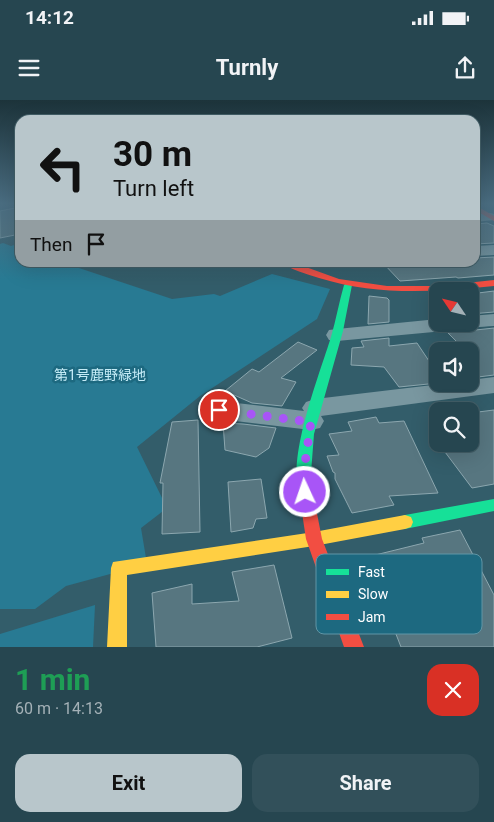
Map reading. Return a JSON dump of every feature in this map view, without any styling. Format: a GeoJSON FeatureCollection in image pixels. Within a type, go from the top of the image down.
{"type":"FeatureCollection","features":[{"type":"Feature","properties":{"kind":"street"},"geometry":{"type":"LineString","coordinates":[[480,251],[494,250]]}},
{"type":"Feature","properties":{"kind":"street"},"geometry":{"type":"LineString","coordinates":[[295,267],[316,276],[348,285],[397,291],[494,283]]}},
{"type":"Feature","properties":{"kind":"street"},"geometry":{"type":"LineString","coordinates":[[320,554],[314,538],[303,477],[313,415],[337,335],[348,285]]}},
{"type":"Feature","properties":{"kind":"street"},"geometry":{"type":"LineString","coordinates":[[479,321],[494,320]]}},
{"type":"Feature","properties":{"kind":"street"},"geometry":{"type":"LineString","coordinates":[[337,335],[429,326]]}},
{"type":"Feature","properties":{"kind":"street"},"geometry":{"type":"LineString","coordinates":[[219,410],[313,415],[494,385]]}},
{"type":"Feature","properties":{"kind":"street"},"geometry":{"type":"LineString","coordinates":[[117,647],[119,568],[314,538],[494,505]]}},
{"type":"Feature","properties":{"kind":"street"},"geometry":{"type":"LineString","coordinates":[[349,634],[354,647]]}},
{"type":"Feature","properties":{"kind":"green space","name":"第1号鹿野緑地"},"geometry":{"type":"Polygon","coordinates":[[[3,243],[11,246],[15,245],[15,267],[80,267],[172,299],[214,294],[220,296],[272,274],[330,289],[317,319],[200,396],[137,447],[167,508],[141,528],[147,564],[66,586],[35,609],[0,609],[0,244],[3,243]]]}},
{"type":"Feature","properties":{"kind":"green space"},"geometry":{"type":"Polygon","coordinates":[[[95,605],[93,647],[0,647],[0,634],[95,605]]]}},
{"type":"Feature","properties":{"kind":"building"},"geometry":{"type":"Polygon","coordinates":[[[0,229],[15,229],[15,235],[0,238],[0,229]]]}},
{"type":"Feature","properties":{"kind":"building"},"geometry":{"type":"Polygon","coordinates":[[[480,229],[494,229],[494,243],[480,244],[480,229]]]}},
{"type":"Feature","properties":{"kind":"building"},"geometry":{"type":"Polygon","coordinates":[[[494,257],[494,275],[400,281],[387,267],[480,267],[480,258],[494,257]]]}},
{"type":"Feature","properties":{"kind":"building"},"geometry":{"type":"Polygon","coordinates":[[[494,291],[494,312],[479,313],[479,293],[494,291]]]}},
{"type":"Feature","properties":{"kind":"building"},"geometry":{"type":"Polygon","coordinates":[[[369,296],[387,298],[389,300],[389,322],[368,324],[369,296]]]}},
{"type":"Feature","properties":{"kind":"building"},"geometry":{"type":"Polygon","coordinates":[[[494,328],[494,375],[479,377],[479,342],[457,342],[448,333],[479,332],[479,330],[494,328]]]}},
{"type":"Feature","properties":{"kind":"building"},"geometry":{"type":"Polygon","coordinates":[[[389,338],[389,346],[417,343],[429,361],[429,384],[399,387],[384,367],[351,365],[352,348],[364,347],[361,341],[389,338]]]}},
{"type":"Feature","properties":{"kind":"building"},"geometry":{"type":"Polygon","coordinates":[[[298,342],[317,350],[281,378],[296,382],[282,406],[252,403],[225,391],[252,369],[259,372],[298,342]]]}},
{"type":"Feature","properties":{"kind":"building"},"geometry":{"type":"Polygon","coordinates":[[[494,410],[494,484],[472,488],[445,452],[479,452],[479,412],[494,410]]]}},
{"type":"Feature","properties":{"kind":"building"},"geometry":{"type":"Polygon","coordinates":[[[376,417],[379,423],[404,421],[438,493],[389,496],[394,505],[352,513],[335,479],[335,473],[327,456],[339,455],[329,434],[352,431],[348,422],[376,417]]]}},
{"type":"Feature","properties":{"kind":"building"},"geometry":{"type":"Polygon","coordinates":[[[198,420],[200,532],[162,534],[163,483],[160,483],[172,422],[198,420]]]}},
{"type":"Feature","properties":{"kind":"building"},"geometry":{"type":"Polygon","coordinates":[[[223,423],[276,428],[269,448],[256,457],[225,450],[223,423]]]}},
{"type":"Feature","properties":{"kind":"building"},"geometry":{"type":"Polygon","coordinates":[[[261,479],[267,518],[256,519],[253,528],[231,532],[228,482],[261,479]]]}},
{"type":"Feature","properties":{"kind":"building"},"geometry":{"type":"Polygon","coordinates":[[[460,530],[473,554],[379,554],[424,543],[422,538],[460,530]]]}},
{"type":"Feature","properties":{"kind":"building"},"geometry":{"type":"Polygon","coordinates":[[[274,565],[292,638],[257,647],[156,647],[152,593],[192,584],[192,604],[239,601],[232,572],[274,565]]]}},
{"type":"Feature","properties":{"kind":"building"},"geometry":{"type":"Polygon","coordinates":[[[482,572],[494,595],[494,647],[401,647],[396,634],[482,634],[482,572]]]}},
{"type":"Feature","properties":{"kind":"traffic: fast"},"geometry":{"type":"LineString","coordinates":[[306,493],[305,454],[312,414],[338,331],[348,285]]}},
{"type":"Feature","properties":{"kind":"traffic: fast"},"geometry":{"type":"LineString","coordinates":[[405,522],[494,505]]}},
{"type":"Feature","properties":{"kind":"traffic: slow"},"geometry":{"type":"LineString","coordinates":[[117,647],[119,568],[314,539],[405,522]]}},
{"type":"Feature","properties":{"kind":"traffic: jam"},"geometry":{"type":"LineString","coordinates":[[297,267],[337,281],[387,289],[438,288],[494,283]]}},
{"type":"Feature","properties":{"kind":"traffic: jam"},"geometry":{"type":"LineString","coordinates":[[306,493],[314,539],[320,554]]}},
{"type":"Feature","properties":{"kind":"traffic: jam"},"geometry":{"type":"LineString","coordinates":[[349,634],[354,647]]}},
{"type":"Feature","properties":{"kind":"route"},"geometry":{"type":"LineString","coordinates":[[219,410],[311,422],[303,477],[305,492]]}}]}
